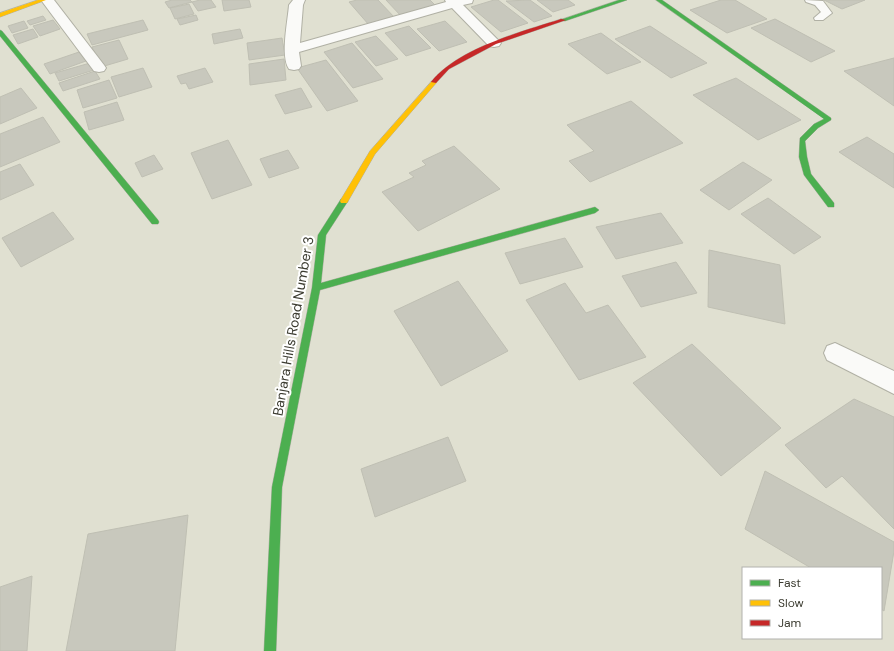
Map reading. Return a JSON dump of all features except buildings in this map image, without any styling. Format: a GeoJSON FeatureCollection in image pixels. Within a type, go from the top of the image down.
{"type":"FeatureCollection","features":[{"type":"Feature","properties":{"kind":"street"},"geometry":{"type":"LineString","coordinates":[[0,15],[43,0]]}},
{"type":"Feature","properties":{"kind":"street"},"geometry":{"type":"LineString","coordinates":[[47,0],[99,68]]}},
{"type":"Feature","properties":{"kind":"street"},"geometry":{"type":"LineString","coordinates":[[294,66],[292,50],[296,5],[299,0]]}},
{"type":"Feature","properties":{"kind":"street","name":"Banjara Hills Road Number 3"},"geometry":{"type":"LineString","coordinates":[[270,651],[277,487],[316,288],[322,235],[357,181],[372,153],[447,68],[494,43],[624,0]]}},
{"type":"Feature","properties":{"kind":"street"},"geometry":{"type":"LineString","coordinates":[[659,0],[829,119],[816,126],[802,140],[803,157],[808,175],[831,205]]}},
{"type":"Feature","properties":{"kind":"street"},"geometry":{"type":"LineString","coordinates":[[292,50],[458,1],[494,43]]}},
{"type":"Feature","properties":{"kind":"street"},"geometry":{"type":"LineString","coordinates":[[0,32],[155,222]]}},
{"type":"Feature","properties":{"kind":"street"},"geometry":{"type":"LineString","coordinates":[[316,288],[594,210]]}},
{"type":"Feature","properties":{"kind":"street"},"geometry":{"type":"LineString","coordinates":[[835,353],[894,383]]}},
{"type":"Feature","properties":{"kind":"lane"},"geometry":{"type":"LineString","coordinates":[[810,0],[819,4],[827,12],[820,18]]}},
{"type":"Feature","properties":{"kind":"traffic: fast"},"geometry":{"type":"LineString","coordinates":[[563,20],[624,0]]}},
{"type":"Feature","properties":{"kind":"traffic: fast"},"geometry":{"type":"LineString","coordinates":[[659,0],[829,119],[816,126],[802,140],[803,157],[808,175],[831,205]]}},
{"type":"Feature","properties":{"kind":"traffic: fast"},"geometry":{"type":"LineString","coordinates":[[0,32],[155,222]]}},
{"type":"Feature","properties":{"kind":"traffic: fast"},"geometry":{"type":"LineString","coordinates":[[270,651],[277,487],[316,288],[322,235],[344,201]]}},
{"type":"Feature","properties":{"kind":"traffic: fast"},"geometry":{"type":"LineString","coordinates":[[316,288],[595,210]]}},
{"type":"Feature","properties":{"kind":"traffic: slow"},"geometry":{"type":"LineString","coordinates":[[0,15],[43,0]]}},
{"type":"Feature","properties":{"kind":"traffic: slow"},"geometry":{"type":"LineString","coordinates":[[344,201],[372,153],[434,82]]}},
{"type":"Feature","properties":{"kind":"traffic: jam"},"geometry":{"type":"LineString","coordinates":[[434,82],[447,68],[494,43],[563,20]]}}]}
